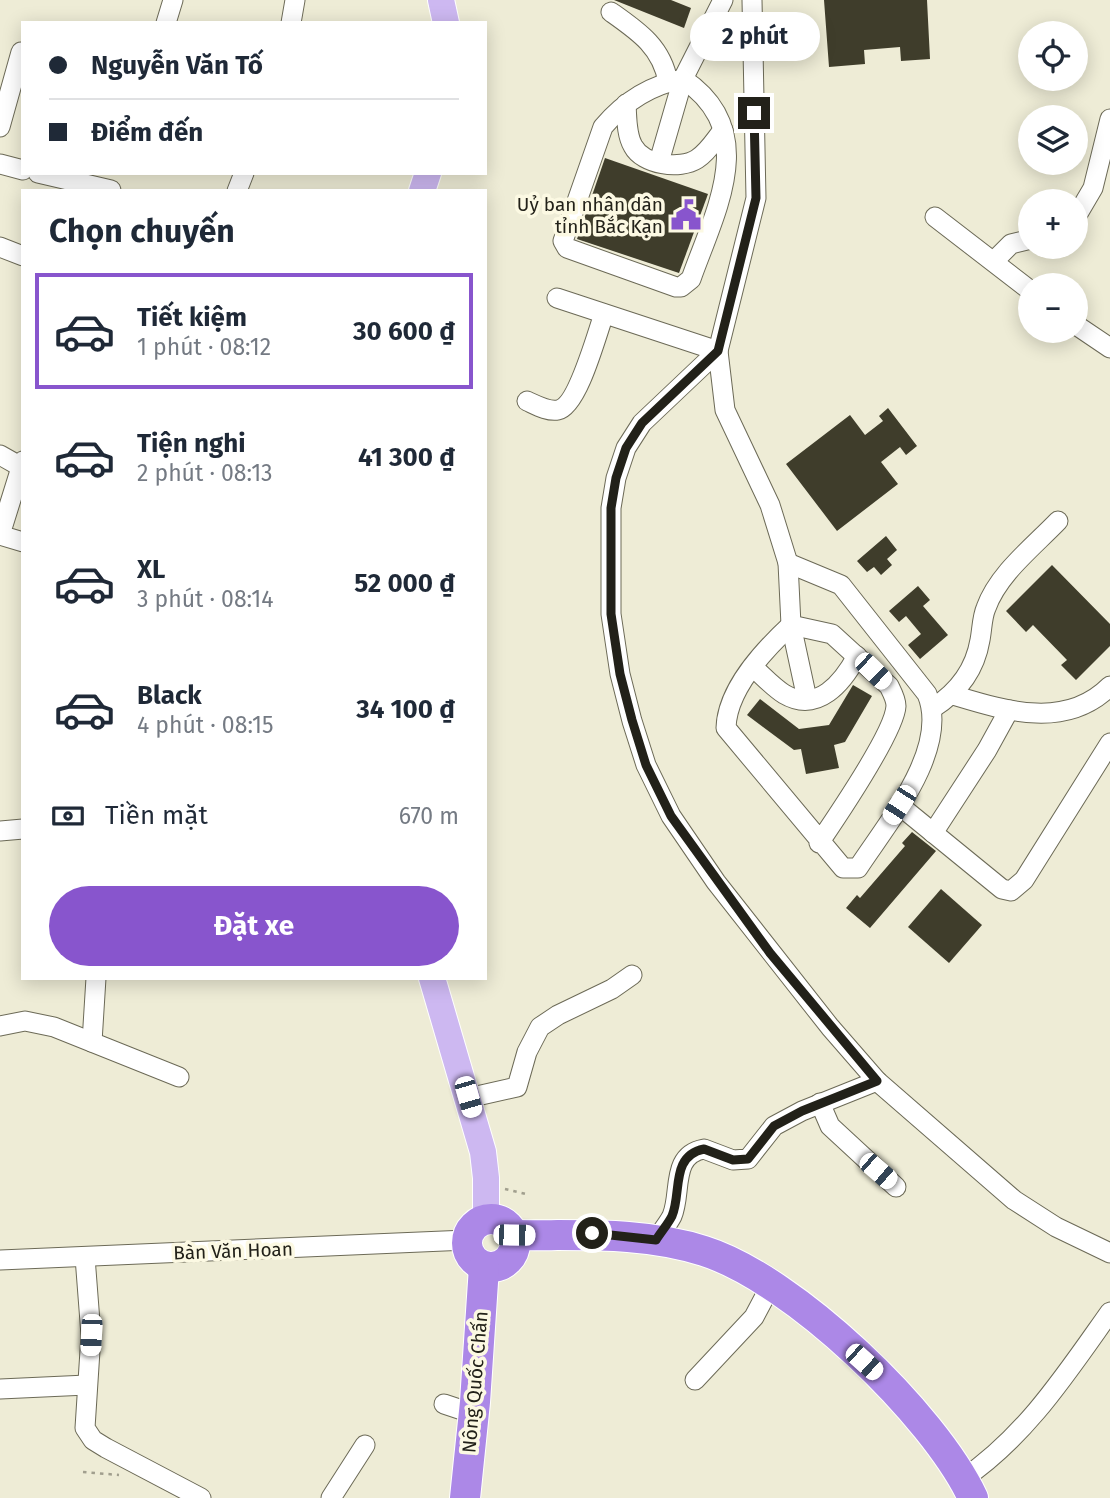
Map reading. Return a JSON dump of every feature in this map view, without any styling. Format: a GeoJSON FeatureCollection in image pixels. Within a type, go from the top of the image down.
{"type":"FeatureCollection","features":[{"type":"Feature","properties":{"kind":"highway"},"geometry":{"type":"LineString","coordinates":[[503,1222],[514,1235],[515,1244],[508,1260],[501,1265],[484,1267],[472,1259],[476,1230],[503,1222]]}},
{"type":"Feature","properties":{"kind":"highway"},"geometry":{"type":"LineString","coordinates":[[514,1235],[592,1233],[656,1240],[704,1251],[772,1283],[889,1386],[925,1424],[968,1488]]}},
{"type":"Feature","properties":{"kind":"highway","name":"Nông Quốc Chấn"},"geometry":{"type":"LineString","coordinates":[[465,1498],[475,1408],[484,1267]]}},
{"type":"Feature","properties":{"kind":"main road"},"geometry":{"type":"LineString","coordinates":[[441,0],[446,21]]}},
{"type":"Feature","properties":{"kind":"main road"},"geometry":{"type":"LineString","coordinates":[[433,980],[483,1152],[476,1230]]}},
{"type":"Feature","properties":{"kind":"street"},"geometry":{"type":"LineString","coordinates":[[167,21],[173,0]]}},
{"type":"Feature","properties":{"kind":"street"},"geometry":{"type":"LineString","coordinates":[[290,21],[295,0]]}},
{"type":"Feature","properties":{"kind":"street"},"geometry":{"type":"LineString","coordinates":[[659,162],[676,81],[723,0]]}},
{"type":"Feature","properties":{"kind":"street"},"geometry":{"type":"LineString","coordinates":[[752,0],[756,198],[718,351],[725,410],[770,505],[788,563],[791,625],[807,699]]}},
{"type":"Feature","properties":{"kind":"street"},"geometry":{"type":"LineString","coordinates":[[611,12],[648,38],[676,81],[710,102],[723,130],[728,154],[724,186],[691,279],[681,287],[567,248],[563,241],[603,127],[626,104],[676,81]]}},
{"type":"Feature","properties":{"kind":"street"},"geometry":{"type":"LineString","coordinates":[[0,127],[21,52]]}},
{"type":"Feature","properties":{"kind":"street"},"geometry":{"type":"LineString","coordinates":[[626,104],[629,136],[634,149],[647,159],[674,164],[697,159],[723,130]]}},
{"type":"Feature","properties":{"kind":"street"},"geometry":{"type":"LineString","coordinates":[[1088,197],[1093,188],[1110,119]]}},
{"type":"Feature","properties":{"kind":"street"},"geometry":{"type":"LineString","coordinates":[[0,163],[21,169]]}},
{"type":"Feature","properties":{"kind":"street"},"geometry":{"type":"LineString","coordinates":[[47,175],[107,189]]}},
{"type":"Feature","properties":{"kind":"street"},"geometry":{"type":"LineString","coordinates":[[934,217],[1018,280]]}},
{"type":"Feature","properties":{"kind":"street"},"geometry":{"type":"LineString","coordinates":[[994,261],[1011,244],[1018,242]]}},
{"type":"Feature","properties":{"kind":"street"},"geometry":{"type":"LineString","coordinates":[[0,247],[21,255]]}},
{"type":"Feature","properties":{"kind":"street"},"geometry":{"type":"LineString","coordinates":[[557,298],[718,351]]}},
{"type":"Feature","properties":{"kind":"street"},"geometry":{"type":"LineString","coordinates":[[527,401],[552,410],[560,410],[572,401],[604,313]]}},
{"type":"Feature","properties":{"kind":"street"},"geometry":{"type":"LineString","coordinates":[[1088,334],[1110,348]]}},
{"type":"Feature","properties":{"kind":"street"},"geometry":{"type":"LineString","coordinates":[[718,351],[642,423],[626,448],[616,478],[611,508],[609,561],[611,614],[620,674],[646,765],[671,816],[770,953],[877,1081],[1014,1200],[1056,1227],[1110,1253]]}},
{"type":"Feature","properties":{"kind":"street"},"geometry":{"type":"LineString","coordinates":[[0,455],[21,466]]}},
{"type":"Feature","properties":{"kind":"street"},"geometry":{"type":"LineString","coordinates":[[21,469],[0,535],[21,541]]}},
{"type":"Feature","properties":{"kind":"street"},"geometry":{"type":"LineString","coordinates":[[933,708],[953,695],[968,676],[980,644],[985,608],[1002,579],[1058,521]]}},
{"type":"Feature","properties":{"kind":"street"},"geometry":{"type":"LineString","coordinates":[[788,563],[841,585],[927,694],[933,708],[932,739],[926,755],[899,805],[858,868],[843,868],[726,728],[729,704],[773,642],[791,625]]}},
{"type":"Feature","properties":{"kind":"street"},"geometry":{"type":"LineString","coordinates":[[791,625],[832,634],[889,686],[896,707],[858,785],[820,843]]}},
{"type":"Feature","properties":{"kind":"street"},"geometry":{"type":"LineString","coordinates":[[754,668],[784,694],[807,699],[829,694],[839,686],[857,656]]}},
{"type":"Feature","properties":{"kind":"street"},"geometry":{"type":"LineString","coordinates":[[953,695],[1009,710],[1070,712],[1107,694]]}},
{"type":"Feature","properties":{"kind":"street"},"geometry":{"type":"LineString","coordinates":[[933,833],[987,750],[1009,710]]}},
{"type":"Feature","properties":{"kind":"street"},"geometry":{"type":"LineString","coordinates":[[899,805],[1002,889],[1016,890],[1110,743]]}},
{"type":"Feature","properties":{"kind":"street"},"geometry":{"type":"LineString","coordinates":[[0,831],[21,829]]}},
{"type":"Feature","properties":{"kind":"street"},"geometry":{"type":"LineString","coordinates":[[468,1097],[517,1087],[527,1052],[540,1027],[558,1014],[612,989],[632,975]]}},
{"type":"Feature","properties":{"kind":"street"},"geometry":{"type":"LineString","coordinates":[[92,1042],[96,980]]}},
{"type":"Feature","properties":{"kind":"street"},"geometry":{"type":"LineString","coordinates":[[0,1026],[24,1020],[54,1027],[179,1077]]}},
{"type":"Feature","properties":{"kind":"street"},"geometry":{"type":"LineString","coordinates":[[656,1240],[672,1216],[680,1171],[690,1155],[704,1149],[733,1160],[748,1159],[774,1126],[820,1103],[877,1081]]}},
{"type":"Feature","properties":{"kind":"street"},"geometry":{"type":"LineString","coordinates":[[820,1103],[830,1126],[896,1187]]}},
{"type":"Feature","properties":{"kind":"street","name":"Bàn Văn Hoan"},"geometry":{"type":"LineString","coordinates":[[0,1260],[85,1257],[476,1230]]}},
{"type":"Feature","properties":{"kind":"street"},"geometry":{"type":"LineString","coordinates":[[85,1257],[91,1335],[85,1428],[93,1440],[132,1464],[201,1498]]}},
{"type":"Feature","properties":{"kind":"street"},"geometry":{"type":"LineString","coordinates":[[695,1380],[754,1317],[772,1283]]}},
{"type":"Feature","properties":{"kind":"street"},"geometry":{"type":"LineString","coordinates":[[968,1488],[1018,1434],[1110,1312]]}},
{"type":"Feature","properties":{"kind":"street"},"geometry":{"type":"LineString","coordinates":[[0,1389],[87,1385]]}},
{"type":"Feature","properties":{"kind":"street"},"geometry":{"type":"LineString","coordinates":[[444,1404],[475,1408]]}},
{"type":"Feature","properties":{"kind":"street"},"geometry":{"type":"LineString","coordinates":[[343,1493],[365,1445]]}},
{"type":"Feature","properties":{"kind":"building"},"geometry":{"type":"Polygon","coordinates":[[[614,0],[671,0],[691,8],[684,28],[614,0]]]}},
{"type":"Feature","properties":{"kind":"building"},"geometry":{"type":"Polygon","coordinates":[[[824,0],[927,0],[930,59],[901,61],[900,47],[864,50],[865,64],[829,67],[824,0]]]}},
{"type":"Feature","properties":{"kind":"building","name":"Uỷ ban nhân dân tỉnh Bắc Kạn"},"geometry":{"type":"Polygon","coordinates":[[[605,158],[708,194],[679,273],[577,239],[605,158]]]}},
{"type":"Feature","properties":{"kind":"building"},"geometry":{"type":"Polygon","coordinates":[[[888,408],[917,446],[906,455],[900,447],[881,462],[898,484],[837,531],[786,464],[850,415],[865,435],[883,421],[879,416],[888,408]]]}},
{"type":"Feature","properties":{"kind":"building"},"geometry":{"type":"Polygon","coordinates":[[[886,536],[897,550],[887,559],[892,565],[881,575],[874,567],[867,572],[857,561],[886,536]]]}},
{"type":"Feature","properties":{"kind":"building"},"geometry":{"type":"Polygon","coordinates":[[[1052,565],[1110,624],[1110,646],[1076,680],[1061,665],[1067,660],[1033,625],[1026,632],[1006,611],[1052,565]]]}},
{"type":"Feature","properties":{"kind":"building"},"geometry":{"type":"Polygon","coordinates":[[[918,586],[930,600],[923,606],[948,635],[920,659],[908,645],[921,634],[906,616],[899,622],[889,611],[918,586]]]}},
{"type":"Feature","properties":{"kind":"building"},"geometry":{"type":"Polygon","coordinates":[[[853,685],[872,696],[845,742],[834,745],[839,768],[806,774],[801,749],[794,750],[747,715],[760,699],[799,729],[829,725],[853,685]]]}},
{"type":"Feature","properties":{"kind":"building"},"geometry":{"type":"Polygon","coordinates":[[[912,832],[936,851],[870,928],[846,908],[857,895],[860,898],[905,846],[902,843],[912,832]]]}},
{"type":"Feature","properties":{"kind":"building"},"geometry":{"type":"Polygon","coordinates":[[[941,889],[982,925],[949,963],[908,927],[941,889]]]}},
{"type":"Feature","properties":{"kind":"place","name":"Uỷ ban nhân dân tỉnh Bắc Kạn"},"geometry":{"type":"Point","coordinates":[686,215]}},
{"type":"Feature","properties":{"kind":"route"},"geometry":{"type":"LineString","coordinates":[[592,1233],[656,1240],[672,1216],[680,1171],[690,1155],[704,1149],[713,1150],[733,1160],[748,1159],[774,1126],[820,1103],[877,1081],[770,953],[716,882],[671,816],[646,765],[632,720],[620,674],[611,614],[609,561],[611,508],[616,478],[626,448],[642,423],[718,351],[751,227],[756,198],[754,113]]}}]}
